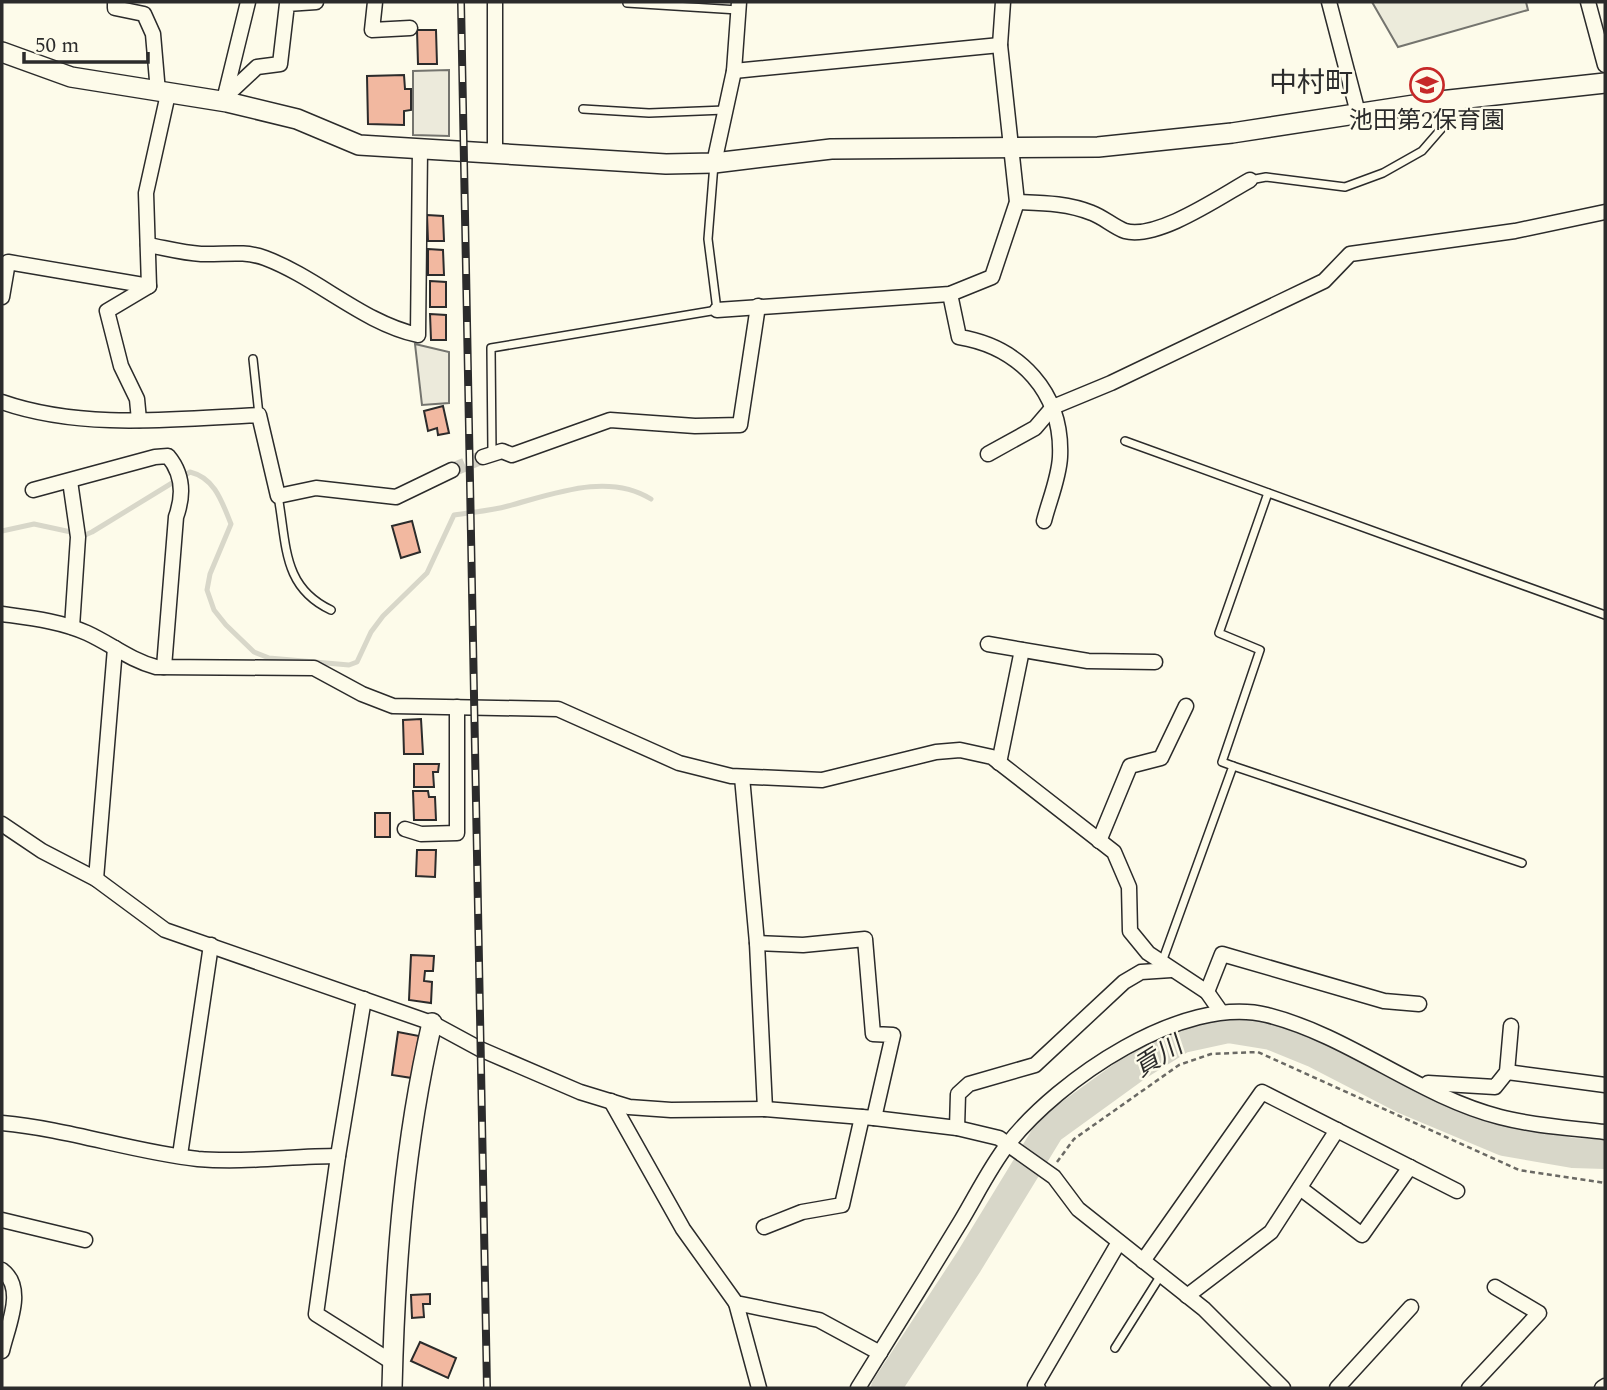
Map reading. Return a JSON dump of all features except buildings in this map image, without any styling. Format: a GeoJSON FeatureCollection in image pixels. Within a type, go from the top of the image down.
{"type":"FeatureCollection","features":[{"type":"Feature","properties":{"kind":"street"},"geometry":{"type":"LineString","coordinates":[[115,2],[115,8],[144,14],[153,34],[163,93],[146,193],[149,286]]}},
{"type":"Feature","properties":{"kind":"street"},"geometry":{"type":"LineString","coordinates":[[226,99],[247,2]]}},
{"type":"Feature","properties":{"kind":"street"},"geometry":{"type":"LineString","coordinates":[[226,99],[257,67],[280,64],[287,4],[316,2]]}},
{"type":"Feature","properties":{"kind":"street"},"geometry":{"type":"LineString","coordinates":[[375,2],[372,30],[410,28]]}},
{"type":"Feature","properties":{"kind":"street"},"geometry":{"type":"LineString","coordinates":[[495,2],[495,152]]}},
{"type":"Feature","properties":{"kind":"street"},"geometry":{"type":"LineString","coordinates":[[717,310],[950,294],[992,277],[1017,202],[1000,44],[1003,2]]}},
{"type":"Feature","properties":{"kind":"street"},"geometry":{"type":"LineString","coordinates":[[1329,2],[1358,113]]}},
{"type":"Feature","properties":{"kind":"street"},"geometry":{"type":"LineString","coordinates":[[1588,2],[1605,65]]}},
{"type":"Feature","properties":{"kind":"street"},"geometry":{"type":"LineString","coordinates":[[714,163],[734,71],[738,6]]}},
{"type":"Feature","properties":{"kind":"street"},"geometry":{"type":"LineString","coordinates":[[734,71],[1000,44]]}},
{"type":"Feature","properties":{"kind":"street"},"geometry":{"type":"LineString","coordinates":[[2,52],[71,77],[163,93],[226,99],[297,119],[359,145],[666,164],[714,163],[831,149],[1098,147],[1231,133],[1468,98],[1605,83]]}},
{"type":"Feature","properties":{"kind":"street"},"geometry":{"type":"LineString","coordinates":[[148,245],[200,254],[237,252],[263,257],[313,280],[396,330],[418,335],[420,149]]}},
{"type":"Feature","properties":{"kind":"street"},"geometry":{"type":"LineString","coordinates":[[1017,202],[1070,205],[1094,213],[1126,231],[1153,229],[1183,217],[1250,180]]}},
{"type":"Feature","properties":{"kind":"street"},"geometry":{"type":"LineString","coordinates":[[988,454],[1035,428],[1052,407],[1111,383],[1324,281],[1350,254],[1515,231],[1605,212]]}},
{"type":"Feature","properties":{"kind":"street"},"geometry":{"type":"LineString","coordinates":[[2,297],[8,262],[149,286]]}},
{"type":"Feature","properties":{"kind":"street"},"geometry":{"type":"LineString","coordinates":[[139,419],[137,399],[121,366],[107,312],[149,286]]}},
{"type":"Feature","properties":{"kind":"street"},"geometry":{"type":"LineString","coordinates":[[950,294],[959,337],[986,341],[1030,369],[1052,407],[1060,432],[1060,460],[1044,521]]}},
{"type":"Feature","properties":{"kind":"street"},"geometry":{"type":"LineString","coordinates":[[487,454],[512,455],[610,420],[695,426],[740,425],[758,306]]}},
{"type":"Feature","properties":{"kind":"street"},"geometry":{"type":"LineString","coordinates":[[2,402],[43,413],[139,419],[259,415],[278,496],[316,488],[396,496],[453,470]]}},
{"type":"Feature","properties":{"kind":"street"},"geometry":{"type":"LineString","coordinates":[[33,489],[155,457],[168,456],[175,465],[181,476],[181,504],[176,517],[164,667]]}},
{"type":"Feature","properties":{"kind":"street"},"geometry":{"type":"LineString","coordinates":[[70,481],[78,537],[72,627]]}},
{"type":"Feature","properties":{"kind":"street"},"geometry":{"type":"LineString","coordinates":[[2,614],[53,621],[72,627],[135,661],[164,667],[314,668],[362,694],[393,706],[558,709],[679,763],[742,777],[822,780],[960,750],[992,757],[1114,852],[1125,872],[1129,887],[1129,931],[1148,953],[1208,992],[1221,1012]]}},
{"type":"Feature","properties":{"kind":"street"},"geometry":{"type":"LineString","coordinates":[[988,644],[1088,661],[1154,662]]}},
{"type":"Feature","properties":{"kind":"street"},"geometry":{"type":"LineString","coordinates":[[96,879],[115,648]]}},
{"type":"Feature","properties":{"kind":"street"},"geometry":{"type":"LineString","coordinates":[[999,763],[1023,650]]}},
{"type":"Feature","properties":{"kind":"street"},"geometry":{"type":"LineString","coordinates":[[1099,841],[1130,766],[1161,758],[1186,706]]}},
{"type":"Feature","properties":{"kind":"street"},"geometry":{"type":"LineString","coordinates":[[405,829],[421,834],[457,833],[457,707]]}},
{"type":"Feature","properties":{"kind":"street"},"geometry":{"type":"LineString","coordinates":[[742,777],[757,943],[765,1109]]}},
{"type":"Feature","properties":{"kind":"street"},"geometry":{"type":"LineString","coordinates":[[2,824],[42,852],[96,879],[165,930],[432,1023],[501,1059],[580,1092],[629,1107],[671,1110],[765,1109],[957,1128],[999,1138],[1054,1177],[1078,1209],[1187,1296],[1283,1388]]}},
{"type":"Feature","properties":{"kind":"street"},"geometry":{"type":"LineString","coordinates":[[757,943],[803,945],[865,939],[873,1034],[893,1035],[842,1205],[802,1212],[764,1227]]}},
{"type":"Feature","properties":{"kind":"street"},"geometry":{"type":"LineString","coordinates":[[180,1155],[212,945]]}},
{"type":"Feature","properties":{"kind":"street"},"geometry":{"type":"LineString","coordinates":[[1208,992],[1222,954],[1384,1001],[1419,1004]]}},
{"type":"Feature","properties":{"kind":"street"},"geometry":{"type":"LineString","coordinates":[[957,1128],[958,1094],[969,1084],[1035,1065],[1124,982],[1141,972],[1166,966]]}},
{"type":"Feature","properties":{"kind":"street"},"geometry":{"type":"LineString","coordinates":[[364,999],[316,1314],[393,1362]]}},
{"type":"Feature","properties":{"kind":"street"},"geometry":{"type":"LineString","coordinates":[[858,1388],[1011,1146],[1052,1101],[1103,1061],[1155,1030],[1221,1012],[1245,1011],[1269,1015],[1314,1032],[1499,1117],[1605,1132]]}},
{"type":"Feature","properties":{"kind":"street"},"geometry":{"type":"LineString","coordinates":[[392,1388],[399,1219],[416,1090],[432,1023]]}},
{"type":"Feature","properties":{"kind":"street"},"geometry":{"type":"LineString","coordinates":[[1420,1083],[1495,1087],[1507,1072],[1511,1026]]}},
{"type":"Feature","properties":{"kind":"street"},"geometry":{"type":"LineString","coordinates":[[1507,1072],[1605,1085]]}},
{"type":"Feature","properties":{"kind":"street"},"geometry":{"type":"LineString","coordinates":[[1143,1261],[1262,1091],[1457,1191]]}},
{"type":"Feature","properties":{"kind":"street"},"geometry":{"type":"LineString","coordinates":[[611,1101],[683,1229],[736,1303],[759,1388]]}},
{"type":"Feature","properties":{"kind":"street"},"geometry":{"type":"LineString","coordinates":[[2,1123],[47,1127],[180,1155],[235,1162],[338,1156]]}},
{"type":"Feature","properties":{"kind":"street"},"geometry":{"type":"LineString","coordinates":[[1187,1296],[1271,1232],[1337,1130]]}},
{"type":"Feature","properties":{"kind":"street"},"geometry":{"type":"LineString","coordinates":[[1300,1188],[1362,1235],[1410,1167]]}},
{"type":"Feature","properties":{"kind":"street"},"geometry":{"type":"LineString","coordinates":[[2,1220],[85,1240]]}},
{"type":"Feature","properties":{"kind":"street"},"geometry":{"type":"LineString","coordinates":[[1038,1388],[1035,1386],[1119,1242]]}},
{"type":"Feature","properties":{"kind":"street"},"geometry":{"type":"LineString","coordinates":[[2,1270],[12,1278],[16,1290],[2,1351]]}},
{"type":"Feature","properties":{"kind":"street"},"geometry":{"type":"LineString","coordinates":[[1469,1388],[1539,1313],[1495,1287]]}},
{"type":"Feature","properties":{"kind":"street"},"geometry":{"type":"LineString","coordinates":[[736,1303],[819,1320],[880,1353]]}},
{"type":"Feature","properties":{"kind":"street"},"geometry":{"type":"LineString","coordinates":[[1337,1388],[1410,1307]]}},
{"type":"Feature","properties":{"kind":"lane"},"geometry":{"type":"LineString","coordinates":[[627,3],[738,6]]}},
{"type":"Feature","properties":{"kind":"lane"},"geometry":{"type":"LineString","coordinates":[[1250,180],[1266,177],[1345,187],[1383,173],[1422,151],[1468,98]]}},
{"type":"Feature","properties":{"kind":"lane"},"geometry":{"type":"LineString","coordinates":[[583,109],[649,113],[725,110]]}},
{"type":"Feature","properties":{"kind":"lane"},"geometry":{"type":"LineString","coordinates":[[487,454],[491,348],[717,310],[708,239],[714,163]]}},
{"type":"Feature","properties":{"kind":"lane"},"geometry":{"type":"LineString","coordinates":[[253,359],[259,415]]}},
{"type":"Feature","properties":{"kind":"lane"},"geometry":{"type":"LineString","coordinates":[[1125,440],[1605,615]]}},
{"type":"Feature","properties":{"kind":"lane"},"geometry":{"type":"LineString","coordinates":[[1268,492],[1219,633],[1260,650],[1222,762],[1522,863]]}},
{"type":"Feature","properties":{"kind":"lane"},"geometry":{"type":"LineString","coordinates":[[278,496],[293,577],[312,601],[331,610]]}},
{"type":"Feature","properties":{"kind":"lane"},"geometry":{"type":"LineString","coordinates":[[1166,966],[1233,766]]}},
{"type":"Feature","properties":{"kind":"lane"},"geometry":{"type":"LineString","coordinates":[[1115,1348],[1161,1275]]}},
{"type":"Feature","properties":{"kind":"shaded area"},"geometry":{"type":"Polygon","coordinates":[[[1372,2],[1526,2],[1528,10],[1398,47],[1372,2]]]}},
{"type":"Feature","properties":{"kind":"shaded area"},"geometry":{"type":"Polygon","coordinates":[[[449,70],[449,136],[413,135],[413,71],[449,70]]]}},
{"type":"Feature","properties":{"kind":"shaded area"},"geometry":{"type":"Polygon","coordinates":[[[415,344],[449,352],[449,403],[422,405],[415,344]]]}},
{"type":"Feature","properties":{"kind":"waterway"},"geometry":{"type":"LineString","coordinates":[[2,531],[34,524],[85,535],[190,472],[199,475],[212,485],[231,524],[210,574],[207,590],[214,610],[254,652],[269,658],[349,665],[357,662],[371,632],[383,616],[427,573],[454,515],[501,508],[562,491],[599,486],[634,491],[651,499]]}},
{"type":"Feature","properties":{"kind":"waterway","name":"貢川"},"geometry":{"type":"LineString","coordinates":[[886,1388],[968,1263],[1050,1129],[1137,1066],[1182,1038],[1228,1028],[1271,1035],[1313,1052],[1404,1099],[1504,1141],[1573,1153],[1605,1154]]}},
{"type":"Feature","properties":{"kind":"tunnel"},"geometry":{"type":"LineString","coordinates":[[452,470],[483,457]]}},
{"type":"Feature","properties":{"kind":"railway"},"geometry":{"type":"LineString","coordinates":[[461,2],[487,1388]]}},
{"type":"Feature","properties":{"kind":"place","name":"池田第2保育園"},"geometry":{"type":"Point","coordinates":[1427,85]}},
{"type":"Feature","properties":{"kind":"district","name":"中村町"},"geometry":{"type":"Point","coordinates":[1311,83]}}]}
